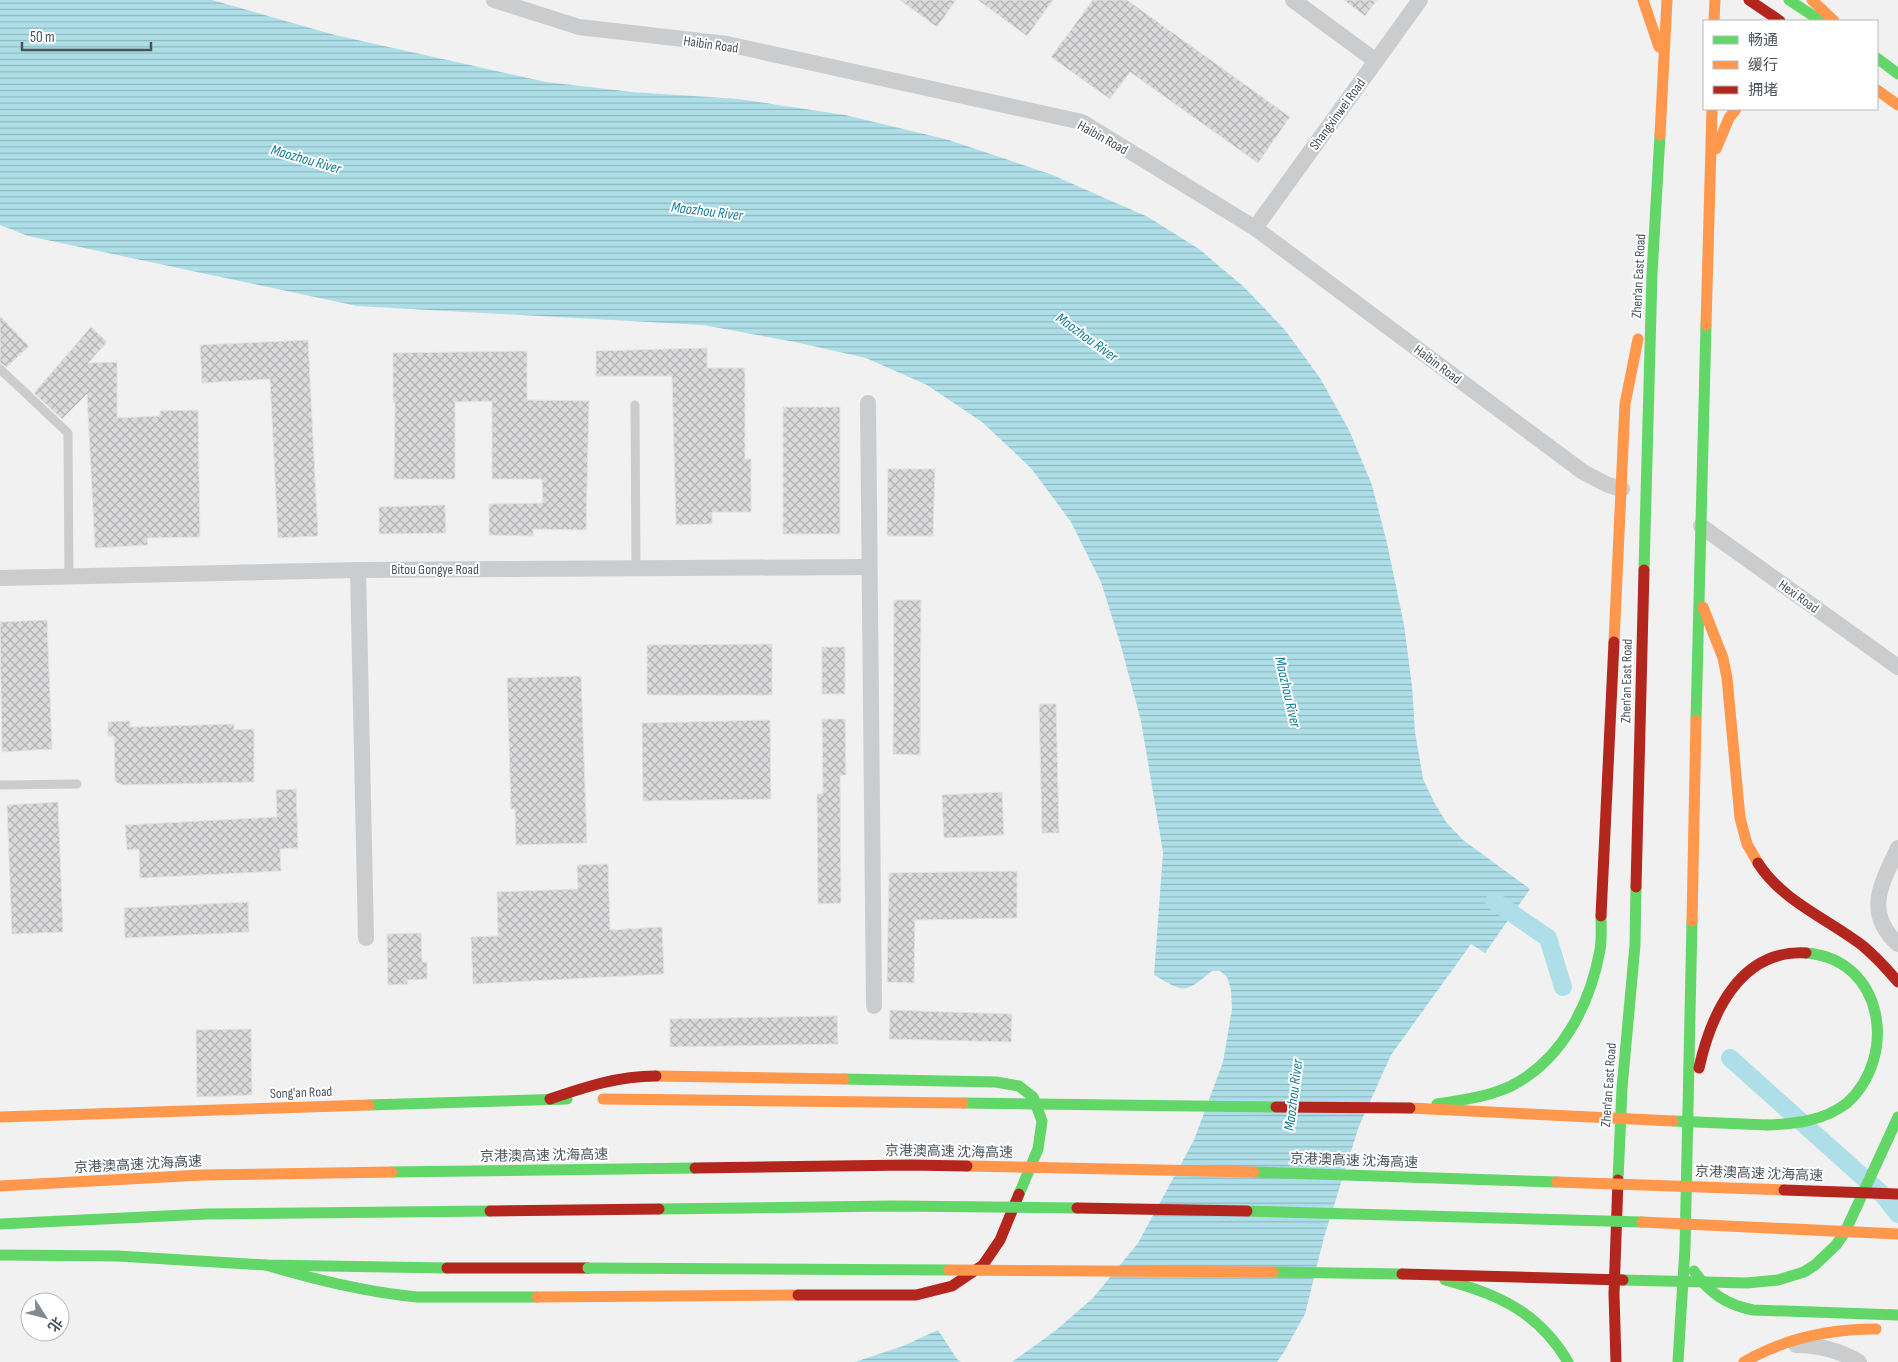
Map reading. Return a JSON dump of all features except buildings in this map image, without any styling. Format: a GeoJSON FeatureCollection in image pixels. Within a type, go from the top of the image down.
{"type":"FeatureCollection","features":[{"type":"Feature","properties":{"kind":"main road"},"geometry":{"type":"LineString","coordinates":[[1643,0],[1664,60]]}},
{"type":"Feature","properties":{"kind":"main road","name":"Zhen'an East Road"},"geometry":{"type":"LineString","coordinates":[[1616,1362],[1614,1294],[1622,1088],[1635,945],[1646,430],[1652,274],[1667,0]]}},
{"type":"Feature","properties":{"kind":"main road"},"geometry":{"type":"LineString","coordinates":[[1714,20],[1715,0]]}},
{"type":"Feature","properties":{"kind":"main road"},"geometry":{"type":"LineString","coordinates":[[1749,0],[1779,20]]}},
{"type":"Feature","properties":{"kind":"main road"},"geometry":{"type":"LineString","coordinates":[[1789,0],[1819,20]]}},
{"type":"Feature","properties":{"kind":"main road"},"geometry":{"type":"LineString","coordinates":[[1812,0],[1833,20]]}},
{"type":"Feature","properties":{"kind":"main road"},"geometry":{"type":"LineString","coordinates":[[1878,59],[1898,74]]}},
{"type":"Feature","properties":{"kind":"main road"},"geometry":{"type":"LineString","coordinates":[[1878,91],[1898,105]]}},
{"type":"Feature","properties":{"kind":"main road"},"geometry":{"type":"LineString","coordinates":[[1678,1362],[1686,1248],[1699,597],[1712,110]]}},
{"type":"Feature","properties":{"kind":"main road"},"geometry":{"type":"LineString","coordinates":[[1710,174],[1718,142],[1729,118],[1735,110]]}},
{"type":"Feature","properties":{"kind":"main road"},"geometry":{"type":"LineString","coordinates":[[1410,1108],[1487,1095],[1525,1077],[1542,1064],[1571,1031],[1590,992],[1600,948],[1626,395],[1652,274]]}},
{"type":"Feature","properties":{"kind":"main road"},"geometry":{"type":"LineString","coordinates":[[1699,597],[1723,658],[1727,678],[1736,789],[1741,828],[1748,847],[1768,878],[1784,894],[1880,959],[1898,982]]}},
{"type":"Feature","properties":{"kind":"main road"},"geometry":{"type":"LineString","coordinates":[[1410,1108],[1767,1125],[1797,1123],[1827,1115],[1852,1101],[1862,1090],[1875,1070],[1882,1043],[1882,1024],[1879,1006],[1860,977],[1835,958],[1807,952],[1794,952],[1759,964],[1746,974],[1721,1003],[1706,1038],[1688,1110]]}},
{"type":"Feature","properties":{"kind":"main road"},"geometry":{"type":"LineString","coordinates":[[266,1265],[351,1289],[417,1297],[916,1296],[952,1286],[983,1265],[1000,1240],[1038,1148],[1042,1121],[1033,1096],[1019,1086],[996,1082],[637,1076],[600,1082],[550,1099]]}},
{"type":"Feature","properties":{"kind":"main road","name":"Song'an Road"},"geometry":{"type":"LineString","coordinates":[[0,1117],[550,1099],[1410,1108]]}},
{"type":"Feature","properties":{"kind":"main road"},"geometry":{"type":"LineString","coordinates":[[0,1256],[118,1256],[266,1265],[382,1268],[1064,1270],[1402,1274],[1763,1282],[1794,1276],[1820,1263],[1830,1254],[1838,1243],[1898,1118]]}},
{"type":"Feature","properties":{"kind":"main road","name":"京港澳高速 沈海高速"},"geometry":{"type":"LineString","coordinates":[[0,1186],[212,1175],[910,1165],[1372,1175],[1898,1194]]}},
{"type":"Feature","properties":{"kind":"main road"},"geometry":{"type":"LineString","coordinates":[[0,1224],[206,1214],[894,1206],[1285,1211],[1711,1224],[1898,1234]]}},
{"type":"Feature","properties":{"kind":"main road"},"geometry":{"type":"LineString","coordinates":[[1686,1248],[1692,1269],[1699,1280],[1720,1298],[1740,1308],[1898,1315]]}},
{"type":"Feature","properties":{"kind":"main road"},"geometry":{"type":"LineString","coordinates":[[1402,1274],[1436,1278],[1470,1286],[1516,1307],[1550,1333],[1563,1351],[1568,1362]]}},
{"type":"Feature","properties":{"kind":"main road"},"geometry":{"type":"LineString","coordinates":[[1744,1362],[1779,1344],[1810,1336],[1854,1328],[1887,1329]]}},
{"type":"Feature","properties":{"kind":"street","name":"Haibin Road"},"geometry":{"type":"LineString","coordinates":[[494,0],[579,27],[727,44],[1082,122],[1255,228],[1583,472],[1608,485],[1622,489]]}},
{"type":"Feature","properties":{"kind":"street"},"geometry":{"type":"LineString","coordinates":[[1293,0],[1376,60]]}},
{"type":"Feature","properties":{"kind":"street","name":"Shangxinwei Road"},"geometry":{"type":"LineString","coordinates":[[1255,228],[1420,0]]}},
{"type":"Feature","properties":{"kind":"street"},"geometry":{"type":"LineString","coordinates":[[868,403],[874,1006]]}},
{"type":"Feature","properties":{"kind":"street","name":"Hexi Road"},"geometry":{"type":"LineString","coordinates":[[1701,526],[1898,667]]}},
{"type":"Feature","properties":{"kind":"street","name":"Bitou Gongye Road"},"geometry":{"type":"LineString","coordinates":[[0,578],[358,570],[869,567]]}},
{"type":"Feature","properties":{"kind":"street"},"geometry":{"type":"LineString","coordinates":[[358,570],[366,938]]}},
{"type":"Feature","properties":{"kind":"street"},"geometry":{"type":"LineString","coordinates":[[1898,848],[1880,890],[1877,906],[1884,929],[1898,944]]}},
{"type":"Feature","properties":{"kind":"street"},"geometry":{"type":"LineString","coordinates":[[1779,1344],[1818,1345],[1846,1354],[1859,1362]]}},
{"type":"Feature","properties":{"kind":"lane"},"geometry":{"type":"LineString","coordinates":[[0,369],[68,433],[69,577]]}},
{"type":"Feature","properties":{"kind":"lane"},"geometry":{"type":"LineString","coordinates":[[635,405],[636,568]]}},
{"type":"Feature","properties":{"kind":"lane"},"geometry":{"type":"LineString","coordinates":[[0,786],[77,784]]}},
{"type":"Feature","properties":{"kind":"water","name":"Maozhou River"},"geometry":{"type":"Polygon","coordinates":[[[0,0],[212,0],[335,35],[546,82],[632,92],[739,99],[845,115],[949,140],[1050,174],[1148,217],[1199,249],[1244,287],[1285,330],[1320,378],[1349,430],[1372,485],[1387,543],[1404,625],[1412,686],[1415,732],[1423,779],[1446,822],[1463,840],[1530,889],[1485,953],[1471,944],[1391,1055],[1359,1126],[1324,1237],[1305,1314],[1277,1362],[1012,1362],[1055,1331],[1093,1298],[1138,1243],[1194,1140],[1223,1062],[1232,1009],[1231,990],[1227,977],[1220,971],[1212,971],[1195,984],[1184,988],[1172,985],[1154,975],[1163,852],[1141,721],[1121,646],[1101,582],[1071,522],[1031,468],[982,422],[927,385],[866,358],[795,342],[703,325],[357,306],[28,236],[0,225],[0,0]]]}},
{"type":"Feature","properties":{"kind":"water"},"geometry":{"type":"Polygon","coordinates":[[[938,1330],[961,1362],[855,1362],[903,1346],[938,1330]]]}},
{"type":"Feature","properties":{"kind":"waterway"},"geometry":{"type":"LineString","coordinates":[[1494,901],[1548,938],[1563,987]]}},
{"type":"Feature","properties":{"kind":"waterway"},"geometry":{"type":"LineString","coordinates":[[1730,1058],[1883,1195],[1898,1214]]}},
{"type":"Feature","properties":{"kind":"traffic: fast"},"geometry":{"type":"LineString","coordinates":[[1789,0],[1819,20]]}},
{"type":"Feature","properties":{"kind":"traffic: fast"},"geometry":{"type":"LineString","coordinates":[[1878,59],[1898,74]]}},
{"type":"Feature","properties":{"kind":"traffic: fast"},"geometry":{"type":"LineString","coordinates":[[1644,570],[1652,274],[1660,135]]}},
{"type":"Feature","properties":{"kind":"traffic: fast"},"geometry":{"type":"LineString","coordinates":[[1696,720],[1706,325]]}},
{"type":"Feature","properties":{"kind":"traffic: fast"},"geometry":{"type":"LineString","coordinates":[[1618,1180],[1622,1088],[1635,945],[1636,887]]}},
{"type":"Feature","properties":{"kind":"traffic: fast"},"geometry":{"type":"LineString","coordinates":[[1437,1104],[1484,1095],[1511,1086],[1545,1062],[1559,1046],[1571,1029],[1589,991],[1600,950],[1601,916]]}},
{"type":"Feature","properties":{"kind":"traffic: fast"},"geometry":{"type":"LineString","coordinates":[[1678,1362],[1685,1248],[1692,921]]}},
{"type":"Feature","properties":{"kind":"traffic: fast"},"geometry":{"type":"LineString","coordinates":[[1767,1125],[1788,1124],[1819,1118],[1838,1109],[1847,1103],[1863,1084],[1873,1061],[1877,1037],[1875,1013],[1867,991],[1853,972],[1833,959],[1806,953]]}},
{"type":"Feature","properties":{"kind":"traffic: fast"},"geometry":{"type":"LineString","coordinates":[[844,1079],[996,1082],[1019,1086],[1033,1097],[1042,1121],[1038,1149],[1019,1194]]}},
{"type":"Feature","properties":{"kind":"traffic: fast"},"geometry":{"type":"LineString","coordinates":[[369,1105],[567,1099]]}},
{"type":"Feature","properties":{"kind":"traffic: fast"},"geometry":{"type":"LineString","coordinates":[[963,1103],[1276,1107]]}},
{"type":"Feature","properties":{"kind":"traffic: fast"},"geometry":{"type":"LineString","coordinates":[[1623,1280],[1747,1283],[1778,1280],[1804,1272],[1815,1265],[1836,1245],[1845,1232],[1898,1117]]}},
{"type":"Feature","properties":{"kind":"traffic: fast"},"geometry":{"type":"LineString","coordinates":[[1673,1121],[1767,1125]]}},
{"type":"Feature","properties":{"kind":"traffic: fast"},"geometry":{"type":"LineString","coordinates":[[392,1172],[695,1168]]}},
{"type":"Feature","properties":{"kind":"traffic: fast"},"geometry":{"type":"LineString","coordinates":[[1254,1172],[1557,1182]]}},
{"type":"Feature","properties":{"kind":"traffic: fast"},"geometry":{"type":"LineString","coordinates":[[659,1209],[893,1206],[1077,1208]]}},
{"type":"Feature","properties":{"kind":"traffic: fast"},"geometry":{"type":"LineString","coordinates":[[0,1224],[206,1214],[490,1211]]}},
{"type":"Feature","properties":{"kind":"traffic: fast"},"geometry":{"type":"LineString","coordinates":[[1247,1211],[1642,1222]]}},
{"type":"Feature","properties":{"kind":"traffic: fast"},"geometry":{"type":"LineString","coordinates":[[0,1255],[118,1256],[266,1265],[447,1268]]}},
{"type":"Feature","properties":{"kind":"traffic: fast"},"geometry":{"type":"LineString","coordinates":[[266,1265],[341,1285],[398,1295],[417,1297],[537,1297]]}},
{"type":"Feature","properties":{"kind":"traffic: fast"},"geometry":{"type":"LineString","coordinates":[[588,1268],[949,1270]]}},
{"type":"Feature","properties":{"kind":"traffic: fast"},"geometry":{"type":"LineString","coordinates":[[1694,1271],[1706,1286],[1719,1297],[1735,1305],[1753,1310],[1898,1315]]}},
{"type":"Feature","properties":{"kind":"traffic: fast"},"geometry":{"type":"LineString","coordinates":[[1273,1272],[1402,1274]]}},
{"type":"Feature","properties":{"kind":"traffic: fast"},"geometry":{"type":"LineString","coordinates":[[1445,1280],[1483,1292],[1516,1308],[1544,1330],[1568,1362]]}},
{"type":"Feature","properties":{"kind":"traffic: slow"},"geometry":{"type":"LineString","coordinates":[[1643,0],[1659,47]]}},
{"type":"Feature","properties":{"kind":"traffic: slow"},"geometry":{"type":"LineString","coordinates":[[1660,135],[1667,0]]}},
{"type":"Feature","properties":{"kind":"traffic: slow"},"geometry":{"type":"LineString","coordinates":[[1714,20],[1715,0]]}},
{"type":"Feature","properties":{"kind":"traffic: slow"},"geometry":{"type":"LineString","coordinates":[[1812,0],[1833,20]]}},
{"type":"Feature","properties":{"kind":"traffic: slow"},"geometry":{"type":"LineString","coordinates":[[1878,91],[1898,105]]}},
{"type":"Feature","properties":{"kind":"traffic: slow"},"geometry":{"type":"LineString","coordinates":[[1706,325],[1712,110]]}},
{"type":"Feature","properties":{"kind":"traffic: slow"},"geometry":{"type":"LineString","coordinates":[[1716,149],[1729,118],[1735,110]]}},
{"type":"Feature","properties":{"kind":"traffic: slow"},"geometry":{"type":"LineString","coordinates":[[1614,642],[1625,404],[1638,339]]}},
{"type":"Feature","properties":{"kind":"traffic: slow"},"geometry":{"type":"LineString","coordinates":[[1703,607],[1723,658],[1727,678],[1740,818],[1747,844],[1758,863]]}},
{"type":"Feature","properties":{"kind":"traffic: slow"},"geometry":{"type":"LineString","coordinates":[[1692,921],[1696,720]]}},
{"type":"Feature","properties":{"kind":"traffic: slow"},"geometry":{"type":"LineString","coordinates":[[656,1076],[844,1079]]}},
{"type":"Feature","properties":{"kind":"traffic: slow"},"geometry":{"type":"LineString","coordinates":[[603,1099],[963,1103]]}},
{"type":"Feature","properties":{"kind":"traffic: slow"},"geometry":{"type":"LineString","coordinates":[[0,1117],[369,1105]]}},
{"type":"Feature","properties":{"kind":"traffic: slow"},"geometry":{"type":"LineString","coordinates":[[1410,1108],[1673,1121]]}},
{"type":"Feature","properties":{"kind":"traffic: slow"},"geometry":{"type":"LineString","coordinates":[[967,1166],[1254,1172]]}},
{"type":"Feature","properties":{"kind":"traffic: slow"},"geometry":{"type":"LineString","coordinates":[[0,1186],[202,1175],[392,1172]]}},
{"type":"Feature","properties":{"kind":"traffic: slow"},"geometry":{"type":"LineString","coordinates":[[1557,1182],[1784,1190]]}},
{"type":"Feature","properties":{"kind":"traffic: slow"},"geometry":{"type":"LineString","coordinates":[[1642,1222],[1898,1234]]}},
{"type":"Feature","properties":{"kind":"traffic: slow"},"geometry":{"type":"LineString","coordinates":[[949,1270],[1273,1272]]}},
{"type":"Feature","properties":{"kind":"traffic: slow"},"geometry":{"type":"LineString","coordinates":[[537,1297],[798,1295]]}},
{"type":"Feature","properties":{"kind":"traffic: slow"},"geometry":{"type":"LineString","coordinates":[[1744,1362],[1775,1347],[1808,1336],[1859,1329],[1876,1329]]}},
{"type":"Feature","properties":{"kind":"traffic: jam"},"geometry":{"type":"LineString","coordinates":[[1749,0],[1779,20]]}},
{"type":"Feature","properties":{"kind":"traffic: jam"},"geometry":{"type":"LineString","coordinates":[[1636,887],[1644,570]]}},
{"type":"Feature","properties":{"kind":"traffic: jam"},"geometry":{"type":"LineString","coordinates":[[1601,916],[1614,642]]}},
{"type":"Feature","properties":{"kind":"traffic: jam"},"geometry":{"type":"LineString","coordinates":[[1758,863],[1780,888],[1806,909],[1863,946],[1898,982]]}},
{"type":"Feature","properties":{"kind":"traffic: jam"},"geometry":{"type":"LineString","coordinates":[[1699,1068],[1704,1047],[1721,1007],[1732,989],[1746,973],[1763,962],[1783,955],[1806,953]]}},
{"type":"Feature","properties":{"kind":"traffic: jam"},"geometry":{"type":"LineString","coordinates":[[550,1099],[589,1086],[615,1080],[656,1076]]}},
{"type":"Feature","properties":{"kind":"traffic: jam"},"geometry":{"type":"LineString","coordinates":[[1276,1107],[1410,1108]]}},
{"type":"Feature","properties":{"kind":"traffic: jam"},"geometry":{"type":"LineString","coordinates":[[695,1168],[967,1166]]}},
{"type":"Feature","properties":{"kind":"traffic: jam"},"geometry":{"type":"LineString","coordinates":[[1616,1362],[1614,1294],[1618,1180]]}},
{"type":"Feature","properties":{"kind":"traffic: jam"},"geometry":{"type":"LineString","coordinates":[[1784,1190],[1898,1194]]}},
{"type":"Feature","properties":{"kind":"traffic: jam"},"geometry":{"type":"LineString","coordinates":[[798,1295],[916,1295],[952,1286],[983,1265],[1000,1240],[1019,1194]]}},
{"type":"Feature","properties":{"kind":"traffic: jam"},"geometry":{"type":"LineString","coordinates":[[1077,1208],[1247,1211]]}},
{"type":"Feature","properties":{"kind":"traffic: jam"},"geometry":{"type":"LineString","coordinates":[[490,1211],[659,1209]]}},
{"type":"Feature","properties":{"kind":"traffic: jam"},"geometry":{"type":"LineString","coordinates":[[447,1268],[588,1268]]}},
{"type":"Feature","properties":{"kind":"traffic: jam"},"geometry":{"type":"LineString","coordinates":[[1402,1274],[1623,1280]]}}]}
